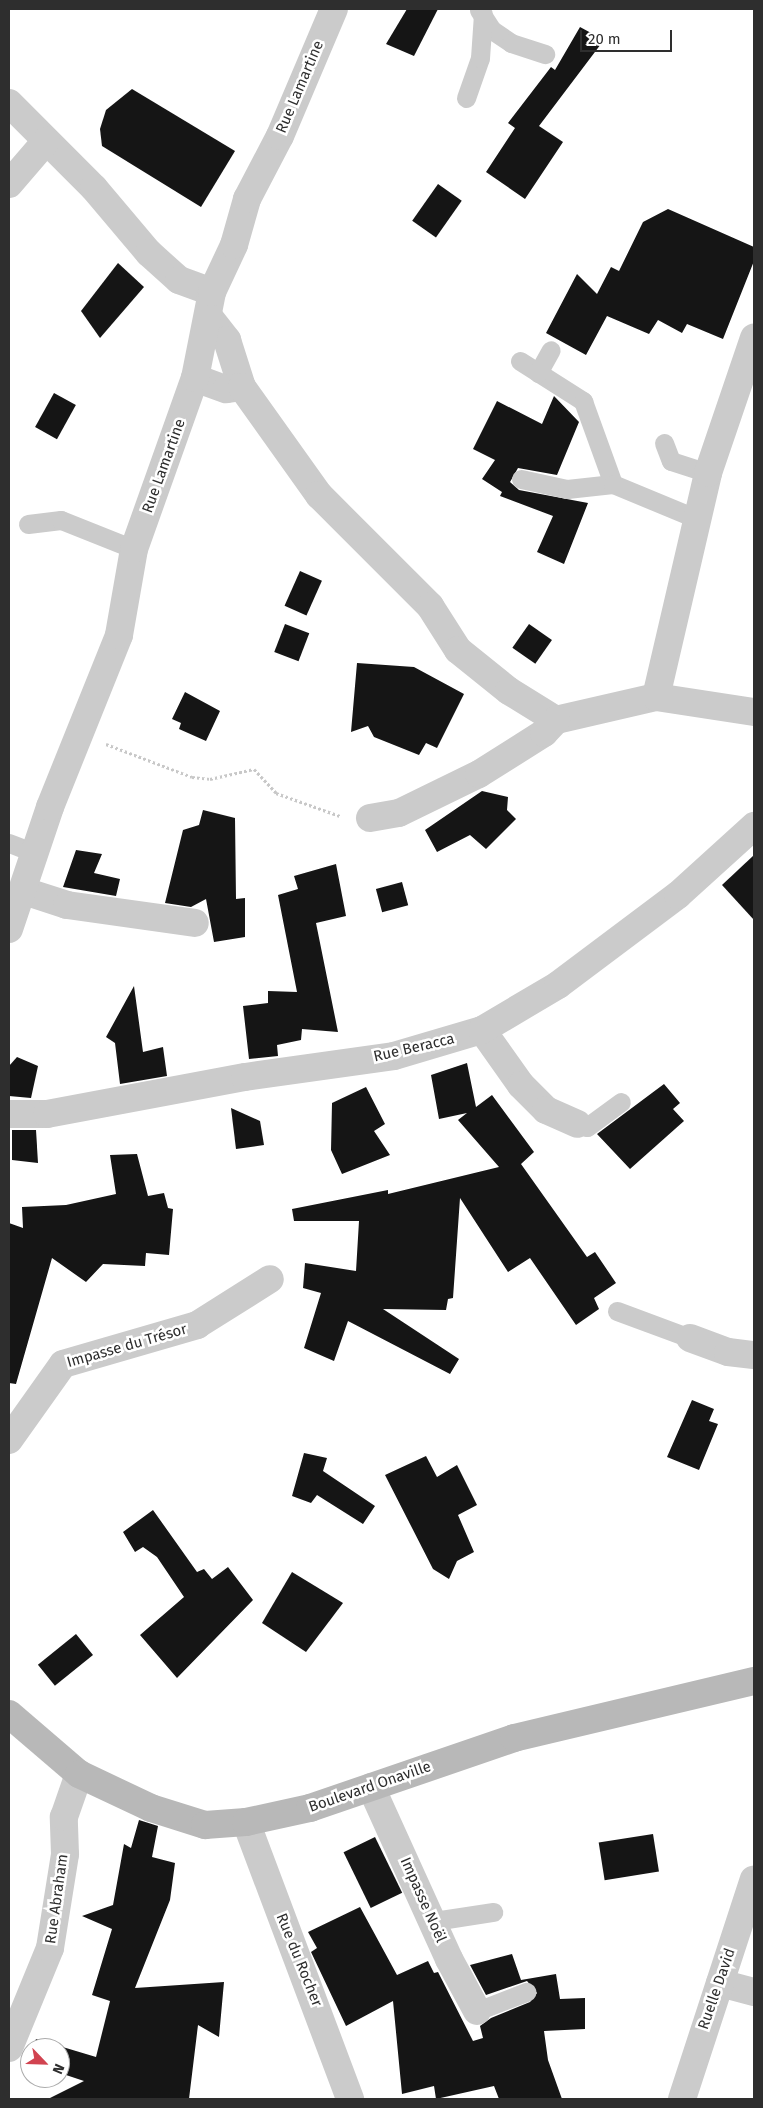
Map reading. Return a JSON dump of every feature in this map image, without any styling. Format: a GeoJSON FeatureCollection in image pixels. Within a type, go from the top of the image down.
{"type":"FeatureCollection","features":[{"type":"Feature","properties":{"kind":"street","name":"Rue Lamartine"},"geometry":{"type":"LineString","coordinates":[[9,929],[24,890],[35,853],[119,635],[134,548],[195,378],[211,305],[234,246],[247,199],[280,136],[334,9]]}},
{"type":"Feature","properties":{"kind":"street"},"geometry":{"type":"LineString","coordinates":[[9,103],[155,258],[211,305],[227,340],[242,387],[319,495],[430,606],[458,650],[509,691],[556,720]]}},
{"type":"Feature","properties":{"kind":"street"},"geometry":{"type":"LineString","coordinates":[[9,184],[46,141]]}},
{"type":"Feature","properties":{"kind":"street"},"geometry":{"type":"LineString","coordinates":[[656,697],[700,520],[708,473],[754,338]]}},
{"type":"Feature","properties":{"kind":"street"},"geometry":{"type":"LineString","coordinates":[[195,378],[226,389],[242,387]]}},
{"type":"Feature","properties":{"kind":"street"},"geometry":{"type":"LineString","coordinates":[[370,818],[399,813],[479,774],[544,733],[556,720],[656,697],[754,712]]}},
{"type":"Feature","properties":{"kind":"street","name":"Rue Beracca"},"geometry":{"type":"LineString","coordinates":[[9,1114],[47,1114],[246,1077],[394,1056],[482,1030],[558,985],[678,895],[754,826]]}},
{"type":"Feature","properties":{"kind":"street"},"geometry":{"type":"LineString","coordinates":[[24,890],[67,905],[195,924]]}},
{"type":"Feature","properties":{"kind":"street"},"geometry":{"type":"LineString","coordinates":[[482,1030],[521,1085],[546,1110],[577,1124]]}},
{"type":"Feature","properties":{"kind":"street","name":"Impasse du Trésor"},"geometry":{"type":"LineString","coordinates":[[9,1440],[63,1364],[197,1325],[270,1278]]}},
{"type":"Feature","properties":{"kind":"street"},"geometry":{"type":"LineString","coordinates":[[690,1338],[728,1352],[754,1355]]}},
{"type":"Feature","properties":{"kind":"street","name":"Boulevard Onaville"},"geometry":{"type":"LineString","coordinates":[[9,1714],[79,1774],[152,1808],[205,1825],[246,1822],[310,1808],[514,1738],[754,1681]]}},
{"type":"Feature","properties":{"kind":"street","name":"Rue Abraham"},"geometry":{"type":"LineString","coordinates":[[9,2048],[50,1948],[65,1854],[64,1817],[79,1774]]}},
{"type":"Feature","properties":{"kind":"street","name":"Impasse Noël"},"geometry":{"type":"LineString","coordinates":[[371,1787],[477,2011]]}},
{"type":"Feature","properties":{"kind":"street","name":"Rue du Rocher"},"geometry":{"type":"LineString","coordinates":[[246,1822],[350,2099]]}},
{"type":"Feature","properties":{"kind":"street","name":"Ruelle David"},"geometry":{"type":"LineString","coordinates":[[682,2099],[754,1879]]}},
{"type":"Feature","properties":{"kind":"street"},"geometry":{"type":"LineString","coordinates":[[720,1983],[754,1992]]}},
{"type":"Feature","properties":{"kind":"lane"},"geometry":{"type":"LineString","coordinates":[[481,11],[492,30],[505,38],[545,54]]}},
{"type":"Feature","properties":{"kind":"lane"},"geometry":{"type":"LineString","coordinates":[[466,98],[480,58],[481,11]]}},
{"type":"Feature","properties":{"kind":"lane"},"geometry":{"type":"LineString","coordinates":[[538,373],[551,350]]}},
{"type":"Feature","properties":{"kind":"lane"},"geometry":{"type":"LineString","coordinates":[[520,361],[583,401],[613,484]]}},
{"type":"Feature","properties":{"kind":"lane"},"geometry":{"type":"LineString","coordinates":[[664,443],[671,461],[708,473]]}},
{"type":"Feature","properties":{"kind":"lane"},"geometry":{"type":"LineString","coordinates":[[521,480],[567,489],[613,484],[700,520]]}},
{"type":"Feature","properties":{"kind":"lane"},"geometry":{"type":"LineString","coordinates":[[28,524],[61,520],[134,548]]}},
{"type":"Feature","properties":{"kind":"lane"},"geometry":{"type":"LineString","coordinates":[[9,843],[35,853]]}},
{"type":"Feature","properties":{"kind":"lane"},"geometry":{"type":"LineString","coordinates":[[577,1124],[587,1127],[621,1102]]}},
{"type":"Feature","properties":{"kind":"lane"},"geometry":{"type":"LineString","coordinates":[[617,1311],[690,1338]]}},
{"type":"Feature","properties":{"kind":"lane"},"geometry":{"type":"LineString","coordinates":[[434,1921],[493,1912]]}},
{"type":"Feature","properties":{"kind":"lane"},"geometry":{"type":"LineString","coordinates":[[477,2011],[526,1992]]}},
{"type":"Feature","properties":{"kind":"path"},"geometry":{"type":"LineString","coordinates":[[79,738],[114,746],[192,777],[210,779],[254,769],[276,793],[305,806],[338,816],[370,818]]}},
{"type":"Feature","properties":{"kind":"building"},"geometry":{"type":"Polygon","coordinates":[[[407,9],[438,9],[414,56],[386,44],[407,9]]]}},
{"type":"Feature","properties":{"kind":"building"},"geometry":{"type":"Polygon","coordinates":[[[580,27],[604,40],[539,126],[563,142],[525,199],[486,172],[515,128],[508,123],[551,67],[555,70],[580,27]]]}},
{"type":"Feature","properties":{"kind":"building"},"geometry":{"type":"Polygon","coordinates":[[[132,89],[235,151],[201,207],[102,146],[100,129],[106,110],[132,89]]]}},
{"type":"Feature","properties":{"kind":"building"},"geometry":{"type":"Polygon","coordinates":[[[438,184],[462,201],[436,237],[412,221],[438,184]]]}},
{"type":"Feature","properties":{"kind":"building"},"geometry":{"type":"Polygon","coordinates":[[[668,209],[754,247],[754,261],[723,339],[687,324],[682,333],[658,320],[649,334],[607,316],[586,355],[546,333],[577,274],[597,294],[611,267],[619,271],[643,222],[668,209]]]}},
{"type":"Feature","properties":{"kind":"building"},"geometry":{"type":"Polygon","coordinates":[[[118,263],[144,287],[100,338],[81,311],[118,263]]]}},
{"type":"Feature","properties":{"kind":"building"},"geometry":{"type":"Polygon","coordinates":[[[54,393],[76,405],[57,439],[35,427],[54,393]]]}},
{"type":"Feature","properties":{"kind":"building"},"geometry":{"type":"Polygon","coordinates":[[[554,396],[579,422],[557,475],[518,468],[510,482],[519,490],[588,503],[564,564],[537,552],[553,516],[500,496],[502,492],[482,479],[495,460],[473,449],[497,401],[542,424],[554,396]]]}},
{"type":"Feature","properties":{"kind":"building"},"geometry":{"type":"Polygon","coordinates":[[[300,571],[322,581],[306,615],[285,606],[300,571]]]}},
{"type":"Feature","properties":{"kind":"building"},"geometry":{"type":"Polygon","coordinates":[[[285,624],[309,633],[299,661],[274,652],[285,624]]]}},
{"type":"Feature","properties":{"kind":"building"},"geometry":{"type":"Polygon","coordinates":[[[529,624],[552,640],[535,664],[512,648],[529,624]]]}},
{"type":"Feature","properties":{"kind":"building"},"geometry":{"type":"Polygon","coordinates":[[[357,663],[414,667],[464,694],[437,748],[426,743],[419,755],[374,737],[368,726],[351,732],[357,663]]]}},
{"type":"Feature","properties":{"kind":"building"},"geometry":{"type":"Polygon","coordinates":[[[185,692],[220,711],[206,741],[179,729],[181,723],[172,719],[185,692]]]}},
{"type":"Feature","properties":{"kind":"building"},"geometry":{"type":"Polygon","coordinates":[[[482,791],[508,797],[507,810],[516,819],[486,849],[470,835],[437,852],[425,830],[482,791]]]}},
{"type":"Feature","properties":{"kind":"building"},"geometry":{"type":"Polygon","coordinates":[[[203,810],[235,818],[236,899],[245,898],[245,937],[214,942],[206,899],[191,907],[165,903],[183,830],[199,825],[203,810]]]}},
{"type":"Feature","properties":{"kind":"building"},"geometry":{"type":"Polygon","coordinates":[[[76,850],[102,854],[94,873],[120,879],[116,896],[63,887],[76,850]]]}},
{"type":"Feature","properties":{"kind":"building"},"geometry":{"type":"Polygon","coordinates":[[[754,855],[754,920],[722,885],[754,855]]]}},
{"type":"Feature","properties":{"kind":"building"},"geometry":{"type":"Polygon","coordinates":[[[336,864],[346,916],[316,923],[338,1032],[302,1029],[301,1040],[277,1045],[278,1056],[249,1059],[243,1006],[268,1003],[268,991],[297,992],[278,895],[298,889],[294,876],[336,864]]]}},
{"type":"Feature","properties":{"kind":"building"},"geometry":{"type":"Polygon","coordinates":[[[402,882],[408,905],[382,912],[376,889],[402,882]]]}},
{"type":"Feature","properties":{"kind":"building"},"geometry":{"type":"Polygon","coordinates":[[[134,986],[143,1052],[163,1047],[167,1076],[120,1084],[115,1043],[106,1037],[134,986]]]}},
{"type":"Feature","properties":{"kind":"building"},"geometry":{"type":"Polygon","coordinates":[[[17,1057],[38,1066],[31,1098],[9,1096],[9,1066],[17,1057]]]}},
{"type":"Feature","properties":{"kind":"building"},"geometry":{"type":"Polygon","coordinates":[[[467,1063],[476,1107],[492,1095],[534,1152],[521,1164],[587,1257],[595,1252],[616,1283],[594,1298],[599,1309],[576,1325],[530,1258],[508,1272],[460,1198],[453,1298],[448,1299],[446,1310],[383,1309],[459,1359],[450,1374],[348,1321],[334,1361],[304,1348],[321,1293],[303,1288],[305,1263],[356,1271],[359,1221],[294,1221],[292,1209],[388,1190],[388,1194],[499,1167],[458,1120],[467,1113],[439,1119],[431,1075],[467,1063]]]}},
{"type":"Feature","properties":{"kind":"building"},"geometry":{"type":"Polygon","coordinates":[[[664,1084],[680,1103],[673,1109],[684,1121],[630,1169],[597,1134],[664,1084]]]}},
{"type":"Feature","properties":{"kind":"building"},"geometry":{"type":"Polygon","coordinates":[[[366,1087],[385,1124],[374,1131],[390,1155],[342,1174],[331,1150],[332,1103],[366,1087]]]}},
{"type":"Feature","properties":{"kind":"building"},"geometry":{"type":"Polygon","coordinates":[[[231,1108],[260,1121],[264,1145],[236,1149],[231,1108]]]}},
{"type":"Feature","properties":{"kind":"building"},"geometry":{"type":"Polygon","coordinates":[[[12,1130],[36,1130],[38,1163],[12,1160],[12,1130]]]}},
{"type":"Feature","properties":{"kind":"building"},"geometry":{"type":"Polygon","coordinates":[[[137,1154],[148,1196],[164,1193],[168,1208],[173,1209],[169,1255],[146,1253],[145,1266],[103,1264],[86,1282],[52,1258],[16,1384],[9,1383],[9,1223],[23,1228],[22,1207],[66,1205],[116,1194],[110,1155],[137,1154]]]}},
{"type":"Feature","properties":{"kind":"building"},"geometry":{"type":"Polygon","coordinates":[[[692,1400],[714,1409],[709,1421],[718,1424],[699,1470],[667,1457],[692,1400]]]}},
{"type":"Feature","properties":{"kind":"building"},"geometry":{"type":"Polygon","coordinates":[[[304,1453],[327,1458],[323,1471],[375,1506],[363,1524],[317,1495],[311,1503],[292,1496],[304,1453]]]}},
{"type":"Feature","properties":{"kind":"building"},"geometry":{"type":"Polygon","coordinates":[[[426,1456],[437,1477],[457,1465],[477,1505],[458,1515],[474,1552],[457,1561],[449,1579],[433,1569],[385,1475],[426,1456]]]}},
{"type":"Feature","properties":{"kind":"building"},"geometry":{"type":"Polygon","coordinates":[[[153,1510],[197,1572],[204,1569],[212,1579],[228,1567],[253,1600],[177,1678],[140,1635],[184,1597],[157,1557],[143,1547],[135,1552],[123,1532],[153,1510]]]}},
{"type":"Feature","properties":{"kind":"building"},"geometry":{"type":"Polygon","coordinates":[[[292,1572],[343,1603],[306,1652],[262,1623],[292,1572]]]}},
{"type":"Feature","properties":{"kind":"building"},"geometry":{"type":"Polygon","coordinates":[[[76,1634],[93,1655],[55,1686],[38,1665],[76,1634]]]}},
{"type":"Feature","properties":{"kind":"building"},"geometry":{"type":"Polygon","coordinates":[[[139,1820],[158,1826],[152,1857],[175,1863],[170,1900],[135,1988],[224,1982],[219,2037],[198,2025],[189,2099],[48,2099],[84,2081],[70,2076],[70,2049],[96,2057],[110,2001],[92,1995],[112,1929],[82,1916],[113,1905],[124,1844],[131,1848],[139,1820]]]}},
{"type":"Feature","properties":{"kind":"building"},"geometry":{"type":"Polygon","coordinates":[[[653,1834],[659,1872],[605,1880],[599,1843],[653,1834]]]}},
{"type":"Feature","properties":{"kind":"building"},"geometry":{"type":"Polygon","coordinates":[[[375,1837],[402,1893],[371,1908],[344,1852],[375,1837]]]}},
{"type":"Feature","properties":{"kind":"building"},"geometry":{"type":"Polygon","coordinates":[[[360,1907],[397,1975],[428,1961],[434,1973],[438,1972],[473,2041],[483,2038],[480,2026],[491,2018],[530,2002],[537,1993],[527,1981],[486,1995],[470,1965],[512,1954],[521,1980],[556,1974],[560,1999],[585,1998],[585,2029],[544,2031],[548,2060],[562,2099],[499,2099],[494,2086],[436,2099],[434,2086],[402,2094],[393,2001],[346,2026],[311,1952],[317,1948],[308,1932],[360,1907]]]}}]}
